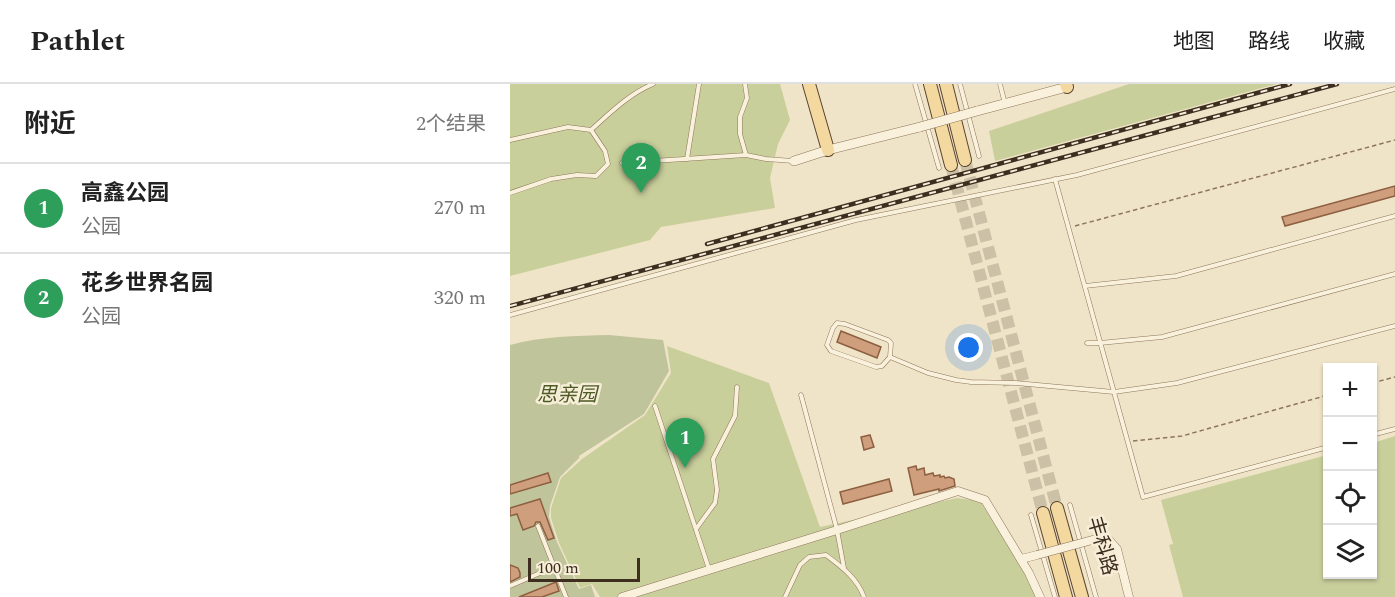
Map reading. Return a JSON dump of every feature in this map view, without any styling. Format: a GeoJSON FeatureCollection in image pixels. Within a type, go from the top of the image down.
{"type":"FeatureCollection","features":[{"type":"Feature","properties":{"kind":"main road"},"geometry":{"type":"LineString","coordinates":[[809,84],[828,150]]}},
{"type":"Feature","properties":{"kind":"main road"},"geometry":{"type":"LineString","coordinates":[[930,84],[945,167]]}},
{"type":"Feature","properties":{"kind":"main road"},"geometry":{"type":"LineString","coordinates":[[946,84],[965,160]]}},
{"type":"Feature","properties":{"kind":"main road","name":"丰科路"},"geometry":{"type":"LineString","coordinates":[[1057,508],[1082,597]]}},
{"type":"Feature","properties":{"kind":"main road"},"geometry":{"type":"LineString","coordinates":[[1037,514],[1066,597]]}},
{"type":"Feature","properties":{"kind":"street"},"geometry":{"type":"LineString","coordinates":[[794,161],[1066,86]]}},
{"type":"Feature","properties":{"kind":"street"},"geometry":{"type":"LineString","coordinates":[[622,597],[957,491],[985,500],[1029,573],[1040,597]]}},
{"type":"Feature","properties":{"kind":"street"},"geometry":{"type":"LineString","coordinates":[[1021,559],[1096,539],[1108,539],[1117,549],[1129,597]]}},
{"type":"Feature","properties":{"kind":"lane"},"geometry":{"type":"LineString","coordinates":[[591,130],[643,86],[653,84]]}},
{"type":"Feature","properties":{"kind":"lane"},"geometry":{"type":"LineString","coordinates":[[687,159],[699,84]]}},
{"type":"Feature","properties":{"kind":"lane"},"geometry":{"type":"LineString","coordinates":[[745,84],[747,98],[740,117],[740,134],[746,155]]}},
{"type":"Feature","properties":{"kind":"lane"},"geometry":{"type":"LineString","coordinates":[[915,84],[945,167]]}},
{"type":"Feature","properties":{"kind":"lane"},"geometry":{"type":"LineString","coordinates":[[960,84],[979,156]]}},
{"type":"Feature","properties":{"kind":"lane"},"geometry":{"type":"LineString","coordinates":[[999,84],[1005,104]]}},
{"type":"Feature","properties":{"kind":"lane"},"geometry":{"type":"LineString","coordinates":[[510,315],[856,220],[1077,175],[1395,89]]}},
{"type":"Feature","properties":{"kind":"lane"},"geometry":{"type":"LineString","coordinates":[[510,140],[568,127],[591,130]]}},
{"type":"Feature","properties":{"kind":"lane"},"geometry":{"type":"LineString","coordinates":[[510,193],[551,179],[577,175],[596,176],[608,164],[605,152],[591,130]]}},
{"type":"Feature","properties":{"kind":"lane"},"geometry":{"type":"LineString","coordinates":[[622,163],[746,155],[794,161]]}},
{"type":"Feature","properties":{"kind":"lane"},"geometry":{"type":"LineString","coordinates":[[1055,179],[1143,497],[1323,448]]}},
{"type":"Feature","properties":{"kind":"lane"},"geometry":{"type":"LineString","coordinates":[[1085,286],[1176,276],[1395,216]]}},
{"type":"Feature","properties":{"kind":"lane"},"geometry":{"type":"LineString","coordinates":[[1087,343],[1162,337],[1395,274]]}},
{"type":"Feature","properties":{"kind":"lane"},"geometry":{"type":"LineString","coordinates":[[837,323],[845,324],[888,340],[891,343],[890,357],[882,366],[876,367],[831,351],[828,345],[833,328],[837,323]]}},
{"type":"Feature","properties":{"kind":"lane"},"geometry":{"type":"LineString","coordinates":[[890,357],[928,373],[956,380],[1114,392],[1177,383],[1395,326]]}},
{"type":"Feature","properties":{"kind":"lane"},"geometry":{"type":"LineString","coordinates":[[696,530],[715,503],[717,490],[713,459],[735,416],[737,387]]}},
{"type":"Feature","properties":{"kind":"lane"},"geometry":{"type":"LineString","coordinates":[[801,395],[837,530],[844,568]]}},
{"type":"Feature","properties":{"kind":"lane"},"geometry":{"type":"LineString","coordinates":[[655,406],[709,570]]}},
{"type":"Feature","properties":{"kind":"lane"},"geometry":{"type":"LineString","coordinates":[[1377,434],[1395,429]]}},
{"type":"Feature","properties":{"kind":"lane","name":"丰科路"},"geometry":{"type":"LineString","coordinates":[[1070,505],[1096,597]]}},
{"type":"Feature","properties":{"kind":"lane"},"geometry":{"type":"LineString","coordinates":[[1037,514],[1055,597]]}},
{"type":"Feature","properties":{"kind":"lane"},"geometry":{"type":"LineString","coordinates":[[538,526],[566,597]]}},
{"type":"Feature","properties":{"kind":"lane"},"geometry":{"type":"LineString","coordinates":[[785,597],[800,565],[809,557],[826,555],[844,568],[861,587],[864,597]]}},
{"type":"Feature","properties":{"kind":"lane"},"geometry":{"type":"LineString","coordinates":[[510,586],[554,567]]}},
{"type":"Feature","properties":{"kind":"path"},"geometry":{"type":"LineString","coordinates":[[1069,228],[1395,140]]}},
{"type":"Feature","properties":{"kind":"path"},"geometry":{"type":"LineString","coordinates":[[1377,381],[1395,376]]}},
{"type":"Feature","properties":{"kind":"path"},"geometry":{"type":"LineString","coordinates":[[1128,441],[1182,436],[1323,396]]}},
{"type":"Feature","properties":{"kind":"green space"},"geometry":{"type":"Polygon","coordinates":[[[510,84],[780,84],[790,120],[778,144],[770,178],[775,208],[661,227],[650,240],[510,276],[510,84]]]}},
{"type":"Feature","properties":{"kind":"green space"},"geometry":{"type":"Polygon","coordinates":[[[1129,84],[1277,84],[995,161],[989,131],[1129,84]]]}},
{"type":"Feature","properties":{"kind":"green space","name":"思亲园"},"geometry":{"type":"Polygon","coordinates":[[[609,335],[663,340],[669,371],[644,414],[579,456],[560,477],[550,506],[549,517],[557,542],[579,589],[591,585],[595,597],[510,597],[510,345],[547,338],[609,335]]]}},
{"type":"Feature","properties":{"kind":"green space"},"geometry":{"type":"Polygon","coordinates":[[[667,346],[769,383],[820,527],[957,498],[980,501],[1031,582],[1035,597],[600,597],[592,584],[580,588],[559,543],[551,518],[551,508],[561,478],[582,459],[645,415],[671,373],[667,346]]]}},
{"type":"Feature","properties":{"kind":"green space"},"geometry":{"type":"Polygon","coordinates":[[[1395,436],[1395,597],[1183,597],[1169,545],[1173,544],[1161,500],[1323,456],[1323,579],[1377,579],[1377,442],[1395,436]]]}},
{"type":"Feature","properties":{"kind":"building"},"geometry":{"type":"Polygon","coordinates":[[[1395,186],[1395,196],[1285,226],[1282,217],[1395,186]]]}},
{"type":"Feature","properties":{"kind":"building"},"geometry":{"type":"Polygon","coordinates":[[[841,331],[881,347],[877,358],[837,342],[841,331]]]}},
{"type":"Feature","properties":{"kind":"building"},"geometry":{"type":"Polygon","coordinates":[[[870,435],[874,447],[864,450],[861,437],[870,435]]]}},
{"type":"Feature","properties":{"kind":"building"},"geometry":{"type":"Polygon","coordinates":[[[916,466],[917,470],[924,468],[925,475],[933,473],[934,476],[940,475],[940,477],[954,479],[955,486],[914,495],[908,468],[916,466]]]}},
{"type":"Feature","properties":{"kind":"building"},"geometry":{"type":"Polygon","coordinates":[[[548,473],[551,482],[510,494],[510,485],[548,473]]]}},
{"type":"Feature","properties":{"kind":"building"},"geometry":{"type":"Polygon","coordinates":[[[889,479],[892,491],[843,504],[840,492],[889,479]]]}},
{"type":"Feature","properties":{"kind":"building"},"geometry":{"type":"Polygon","coordinates":[[[540,499],[554,538],[548,540],[540,522],[523,530],[517,514],[510,516],[510,508],[540,499]]]}},
{"type":"Feature","properties":{"kind":"building"},"geometry":{"type":"Polygon","coordinates":[[[510,565],[518,568],[520,577],[510,582],[510,565]]]}},
{"type":"Feature","properties":{"kind":"building"},"geometry":{"type":"Polygon","coordinates":[[[556,582],[559,591],[542,597],[519,597],[556,582]]]}},
{"type":"Feature","properties":{"kind":"tunnel"},"geometry":{"type":"LineString","coordinates":[[965,160],[1057,508]]}},
{"type":"Feature","properties":{"kind":"tunnel"},"geometry":{"type":"LineString","coordinates":[[951,165],[1043,513]]}},
{"type":"Feature","properties":{"kind":"railway"},"geometry":{"type":"LineString","coordinates":[[707,244],[1290,84]]}},
{"type":"Feature","properties":{"kind":"railway"},"geometry":{"type":"LineString","coordinates":[[510,306],[1337,84]]}},
{"type":"Feature","properties":{"kind":"place","name":"花乡世界名园"},"geometry":{"type":"Point","coordinates":[641,193]}},
{"type":"Feature","properties":{"kind":"place","name":"高鑫公园"},"geometry":{"type":"Point","coordinates":[685,468]}}]}
